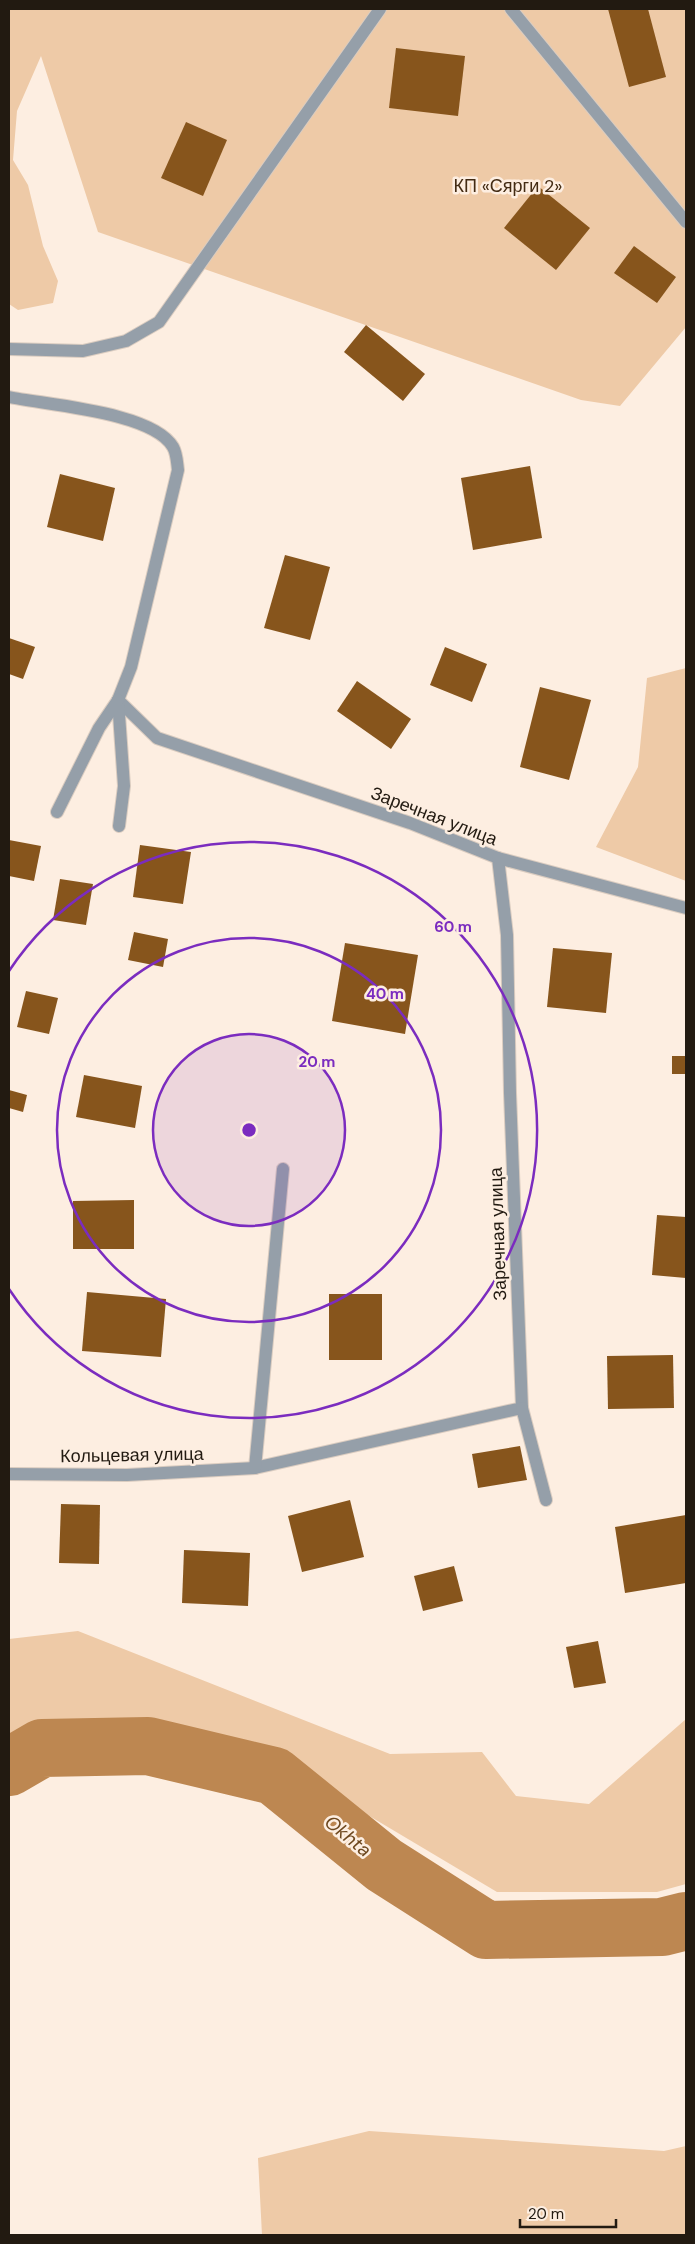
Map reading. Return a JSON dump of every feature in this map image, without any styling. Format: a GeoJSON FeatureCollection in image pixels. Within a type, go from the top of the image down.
{"type":"FeatureCollection","features":[{"type":"Feature","properties":{"kind":"street"},"geometry":{"type":"LineString","coordinates":[[9,349],[83,351],[126,340],[159,322],[380,9]]}},
{"type":"Feature","properties":{"kind":"street"},"geometry":{"type":"LineString","coordinates":[[512,9],[686,222]]}},
{"type":"Feature","properties":{"kind":"street"},"geometry":{"type":"LineString","coordinates":[[9,397],[119,416],[155,431],[173,447],[178,470],[131,667],[118,700],[99,728],[57,812]]}},
{"type":"Feature","properties":{"kind":"street"},"geometry":{"type":"LineString","coordinates":[[118,700],[124,786],[119,826]]}},
{"type":"Feature","properties":{"kind":"street","name":"Заречная улица"},"geometry":{"type":"LineString","coordinates":[[118,700],[157,738],[410,823],[498,858],[507,935],[510,1094],[522,1408],[546,1500]]}},
{"type":"Feature","properties":{"kind":"street"},"geometry":{"type":"LineString","coordinates":[[498,858],[686,908]]}},
{"type":"Feature","properties":{"kind":"street"},"geometry":{"type":"LineString","coordinates":[[283,1169],[255,1468],[522,1408]]}},
{"type":"Feature","properties":{"kind":"street","name":"Кольцевая улица"},"geometry":{"type":"LineString","coordinates":[[9,1474],[127,1476],[255,1468]]}},
{"type":"Feature","properties":{"kind":"green space","name":"КП «Сярги 2»"},"geometry":{"type":"Polygon","coordinates":[[[9,9],[686,9],[686,327],[620,406],[581,400],[98,232],[41,56],[17,111],[13,160],[28,185],[43,246],[58,281],[53,303],[18,310],[9,304],[9,9]]]}},
{"type":"Feature","properties":{"kind":"green space"},"geometry":{"type":"Polygon","coordinates":[[[686,668],[686,881],[596,847],[638,767],[647,678],[686,668]]]}},
{"type":"Feature","properties":{"kind":"green space"},"geometry":{"type":"Polygon","coordinates":[[[78,1631],[390,1754],[482,1752],[516,1796],[589,1804],[686,1719],[686,1884],[657,1892],[497,1892],[277,1761],[165,1730],[46,1731],[9,1737],[9,1639],[78,1631]]]}},
{"type":"Feature","properties":{"kind":"green space"},"geometry":{"type":"Polygon","coordinates":[[[369,2131],[664,2151],[686,2146],[686,2235],[262,2235],[258,2158],[369,2131]]]}},
{"type":"Feature","properties":{"kind":"building"},"geometry":{"type":"Polygon","coordinates":[[[608,9],[648,9],[666,77],[629,87],[608,9]]]}},
{"type":"Feature","properties":{"kind":"building"},"geometry":{"type":"Polygon","coordinates":[[[396,48],[465,56],[458,116],[389,108],[396,48]]]}},
{"type":"Feature","properties":{"kind":"building"},"geometry":{"type":"Polygon","coordinates":[[[186,122],[227,140],[203,196],[161,178],[186,122]]]}},
{"type":"Feature","properties":{"kind":"building"},"geometry":{"type":"Polygon","coordinates":[[[538,186],[590,228],[556,270],[504,228],[538,186]]]}},
{"type":"Feature","properties":{"kind":"building"},"geometry":{"type":"Polygon","coordinates":[[[634,246],[676,277],[657,303],[614,273],[634,246]]]}},
{"type":"Feature","properties":{"kind":"building"},"geometry":{"type":"Polygon","coordinates":[[[366,325],[425,374],[403,401],[344,352],[366,325]]]}},
{"type":"Feature","properties":{"kind":"building"},"geometry":{"type":"Polygon","coordinates":[[[530,466],[542,538],[473,550],[461,478],[530,466]]]}},
{"type":"Feature","properties":{"kind":"building"},"geometry":{"type":"Polygon","coordinates":[[[60,474],[115,488],[103,541],[47,527],[60,474]]]}},
{"type":"Feature","properties":{"kind":"building"},"geometry":{"type":"Polygon","coordinates":[[[285,555],[330,567],[310,640],[264,628],[285,555]]]}},
{"type":"Feature","properties":{"kind":"building"},"geometry":{"type":"Polygon","coordinates":[[[9,638],[35,647],[23,679],[9,674],[9,638]]]}},
{"type":"Feature","properties":{"kind":"building"},"geometry":{"type":"Polygon","coordinates":[[[445,647],[487,664],[472,702],[430,685],[445,647]]]}},
{"type":"Feature","properties":{"kind":"building"},"geometry":{"type":"Polygon","coordinates":[[[357,681],[411,719],[391,749],[337,711],[357,681]]]}},
{"type":"Feature","properties":{"kind":"building"},"geometry":{"type":"Polygon","coordinates":[[[540,687],[591,700],[569,780],[520,767],[540,687]]]}},
{"type":"Feature","properties":{"kind":"building"},"geometry":{"type":"Polygon","coordinates":[[[9,840],[41,846],[34,881],[9,876],[9,840]]]}},
{"type":"Feature","properties":{"kind":"building"},"geometry":{"type":"Polygon","coordinates":[[[140,845],[191,852],[183,904],[133,897],[140,845]]]}},
{"type":"Feature","properties":{"kind":"building"},"geometry":{"type":"Polygon","coordinates":[[[60,879],[93,884],[86,925],[53,920],[60,879]]]}},
{"type":"Feature","properties":{"kind":"building"},"geometry":{"type":"Polygon","coordinates":[[[134,932],[168,939],[163,967],[128,960],[134,932]]]}},
{"type":"Feature","properties":{"kind":"building"},"geometry":{"type":"Polygon","coordinates":[[[345,943],[418,955],[405,1034],[332,1021],[345,943]]]}},
{"type":"Feature","properties":{"kind":"building"},"geometry":{"type":"Polygon","coordinates":[[[553,948],[612,953],[606,1013],[547,1007],[553,948]]]}},
{"type":"Feature","properties":{"kind":"building"},"geometry":{"type":"Polygon","coordinates":[[[26,991],[58,998],[49,1034],[17,1027],[26,991]]]}},
{"type":"Feature","properties":{"kind":"building"},"geometry":{"type":"Polygon","coordinates":[[[672,1056],[686,1056],[686,1074],[672,1074],[672,1056]]]}},
{"type":"Feature","properties":{"kind":"building"},"geometry":{"type":"Polygon","coordinates":[[[84,1075],[142,1086],[135,1128],[76,1117],[84,1075]]]}},
{"type":"Feature","properties":{"kind":"building"},"geometry":{"type":"Polygon","coordinates":[[[9,1090],[27,1095],[23,1112],[9,1108],[9,1090]]]}},
{"type":"Feature","properties":{"kind":"building"},"geometry":{"type":"Polygon","coordinates":[[[134,1200],[134,1249],[73,1249],[73,1201],[134,1200]]]}},
{"type":"Feature","properties":{"kind":"building"},"geometry":{"type":"Polygon","coordinates":[[[657,1215],[686,1217],[686,1278],[652,1275],[657,1215]]]}},
{"type":"Feature","properties":{"kind":"building"},"geometry":{"type":"Polygon","coordinates":[[[87,1292],[166,1299],[161,1357],[82,1351],[87,1292]]]}},
{"type":"Feature","properties":{"kind":"building"},"geometry":{"type":"Polygon","coordinates":[[[329,1294],[382,1294],[382,1360],[329,1360],[329,1294]]]}},
{"type":"Feature","properties":{"kind":"building"},"geometry":{"type":"Polygon","coordinates":[[[673,1355],[674,1408],[608,1409],[607,1356],[673,1355]]]}},
{"type":"Feature","properties":{"kind":"building"},"geometry":{"type":"Polygon","coordinates":[[[520,1446],[527,1480],[478,1488],[472,1454],[520,1446]]]}},
{"type":"Feature","properties":{"kind":"building"},"geometry":{"type":"Polygon","coordinates":[[[350,1500],[364,1557],[302,1572],[288,1516],[350,1500]]]}},
{"type":"Feature","properties":{"kind":"building"},"geometry":{"type":"Polygon","coordinates":[[[61,1504],[100,1505],[99,1564],[59,1563],[61,1504]]]}},
{"type":"Feature","properties":{"kind":"building"},"geometry":{"type":"Polygon","coordinates":[[[686,1515],[686,1583],[625,1593],[615,1527],[686,1515]]]}},
{"type":"Feature","properties":{"kind":"building"},"geometry":{"type":"Polygon","coordinates":[[[184,1550],[250,1553],[248,1606],[182,1603],[184,1550]]]}},
{"type":"Feature","properties":{"kind":"building"},"geometry":{"type":"Polygon","coordinates":[[[454,1566],[463,1601],[423,1611],[414,1576],[454,1566]]]}},
{"type":"Feature","properties":{"kind":"building"},"geometry":{"type":"Polygon","coordinates":[[[598,1641],[606,1683],[574,1688],[566,1647],[598,1641]]]}},
{"type":"Feature","properties":{"kind":"waterway","name":"Okhta"},"geometry":{"type":"LineString","coordinates":[[9,1767],[42,1748],[148,1746],[274,1776],[384,1865],[486,1930],[662,1927],[686,1921]]}}]}
